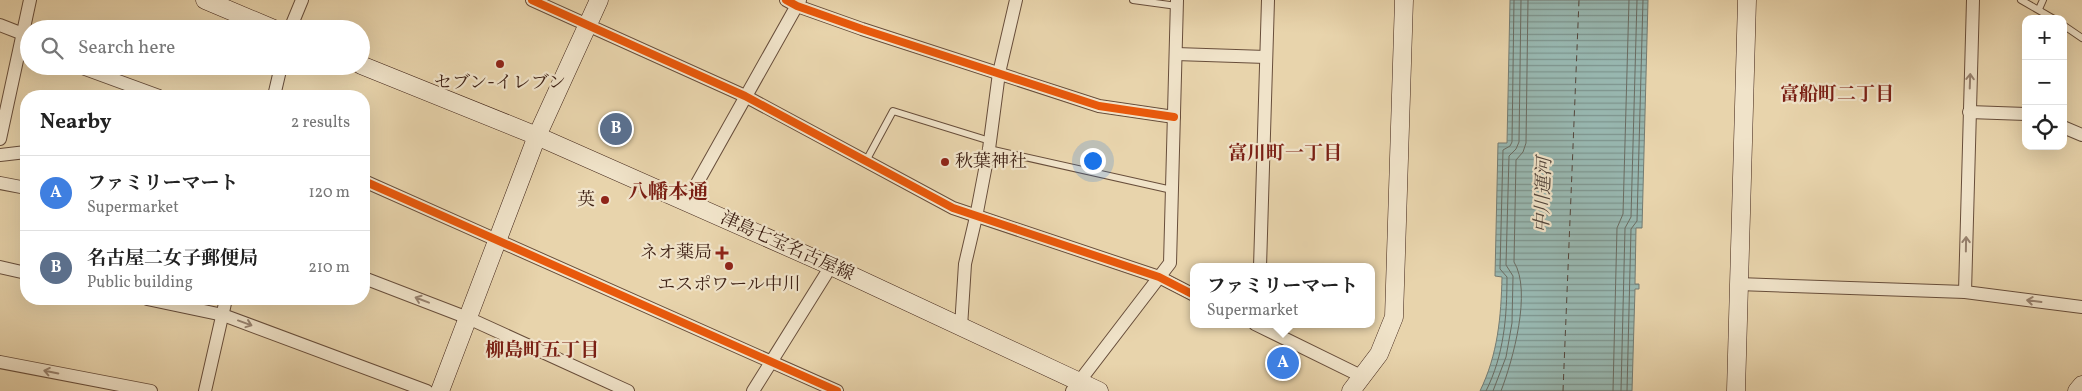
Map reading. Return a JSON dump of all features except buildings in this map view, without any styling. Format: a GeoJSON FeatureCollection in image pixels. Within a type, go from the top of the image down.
{"type":"FeatureCollection","features":[{"type":"Feature","properties":{"kind":"street"},"geometry":{"type":"LineString","coordinates":[[27,20],[30,0]]}},
{"type":"Feature","properties":{"kind":"street"},"geometry":{"type":"LineString","coordinates":[[205,0],[253,20]]}},
{"type":"Feature","properties":{"kind":"street"},"geometry":{"type":"LineString","coordinates":[[294,20],[302,0]]}},
{"type":"Feature","properties":{"kind":"street"},"geometry":{"type":"LineString","coordinates":[[532,0],[745,96],[953,208],[1159,277],[1190,292]]}},
{"type":"Feature","properties":{"kind":"street"},"geometry":{"type":"LineString","coordinates":[[440,391],[537,136],[599,0]]}},
{"type":"Feature","properties":{"kind":"street"},"geometry":{"type":"LineString","coordinates":[[961,327],[965,264],[990,145],[999,73],[1016,0]]}},
{"type":"Feature","properties":{"kind":"street"},"geometry":{"type":"LineString","coordinates":[[1260,263],[1268,0]]}},
{"type":"Feature","properties":{"kind":"street"},"geometry":{"type":"LineString","coordinates":[[1352,391],[1380,354],[1394,317],[1404,0]]}},
{"type":"Feature","properties":{"kind":"street"},"geometry":{"type":"LineString","coordinates":[[1736,391],[1747,0]]}},
{"type":"Feature","properties":{"kind":"street"},"geometry":{"type":"LineString","coordinates":[[1965,292],[1973,0]]}},
{"type":"Feature","properties":{"kind":"street"},"geometry":{"type":"LineString","coordinates":[[686,202],[745,96],[794,2],[862,29],[1099,106],[1174,117]]}},
{"type":"Feature","properties":{"kind":"street"},"geometry":{"type":"LineString","coordinates":[[1076,387],[1170,263],[1177,3]]}},
{"type":"Feature","properties":{"kind":"street"},"geometry":{"type":"LineString","coordinates":[[0,25],[20,41]]}},
{"type":"Feature","properties":{"kind":"street"},"geometry":{"type":"LineString","coordinates":[[1176,54],[1266,57]]}},
{"type":"Feature","properties":{"kind":"street"},"geometry":{"type":"LineString","coordinates":[[0,139],[20,60]]}},
{"type":"Feature","properties":{"kind":"street","name":"津島七宝名古屋線"},"geometry":{"type":"LineString","coordinates":[[370,69],[537,136],[831,266],[961,327],[1076,387],[1098,391]]}},
{"type":"Feature","properties":{"kind":"street"},"geometry":{"type":"LineString","coordinates":[[95,75],[127,90]]}},
{"type":"Feature","properties":{"kind":"street"},"geometry":{"type":"LineString","coordinates":[[275,90],[278,75]]}},
{"type":"Feature","properties":{"kind":"street"},"geometry":{"type":"LineString","coordinates":[[1969,112],[2022,114]]}},
{"type":"Feature","properties":{"kind":"street"},"geometry":{"type":"LineString","coordinates":[[2067,128],[2082,134]]}},
{"type":"Feature","properties":{"kind":"street"},"geometry":{"type":"LineString","coordinates":[[0,155],[20,153]]}},
{"type":"Feature","properties":{"kind":"street"},"geometry":{"type":"LineString","coordinates":[[0,183],[20,187]]}},
{"type":"Feature","properties":{"kind":"street"},"geometry":{"type":"LineString","coordinates":[[370,185],[837,391]]}},
{"type":"Feature","properties":{"kind":"street"},"geometry":{"type":"LineString","coordinates":[[754,391],[831,266]]}},
{"type":"Feature","properties":{"kind":"street"},"geometry":{"type":"LineString","coordinates":[[0,267],[20,272]]}},
{"type":"Feature","properties":{"kind":"street"},"geometry":{"type":"LineString","coordinates":[[370,280],[468,318],[628,391]]}},
{"type":"Feature","properties":{"kind":"street"},"geometry":{"type":"LineString","coordinates":[[1738,284],[1965,292],[2082,307]]}},
{"type":"Feature","properties":{"kind":"street"},"geometry":{"type":"LineString","coordinates":[[175,305],[222,315],[427,391]]}},
{"type":"Feature","properties":{"kind":"street"},"geometry":{"type":"LineString","coordinates":[[205,391],[224,305]]}},
{"type":"Feature","properties":{"kind":"street"},"geometry":{"type":"LineString","coordinates":[[1263,328],[1363,377]]}},
{"type":"Feature","properties":{"kind":"street"},"geometry":{"type":"LineString","coordinates":[[0,362],[150,391]]}},
{"type":"Feature","properties":{"kind":"street"},"geometry":{"type":"LineString","coordinates":[[2077,391],[2082,384]]}},
{"type":"Feature","properties":{"kind":"lane"},"geometry":{"type":"LineString","coordinates":[[1133,0],[1177,3]]}},
{"type":"Feature","properties":{"kind":"lane"},"geometry":{"type":"LineString","coordinates":[[2021,0],[2048,15]]}},
{"type":"Feature","properties":{"kind":"lane"},"geometry":{"type":"LineString","coordinates":[[2039,9],[2042,0]]}},
{"type":"Feature","properties":{"kind":"lane"},"geometry":{"type":"LineString","coordinates":[[2067,28],[2082,38]]}},
{"type":"Feature","properties":{"kind":"lane"},"geometry":{"type":"LineString","coordinates":[[866,162],[893,111],[990,145],[1172,190]]}},
{"type":"Feature","properties":{"kind":"water","name":"中川運河"},"geometry":{"type":"Polygon","coordinates":[[[1510,0],[1648,0],[1642,228],[1636,228],[1635,284],[1639,284],[1639,289],[1635,289],[1632,391],[1480,391],[1495,349],[1501,306],[1502,277],[1495,276],[1498,143],[1507,143],[1510,0]]]}},
{"type":"Feature","properties":{"kind":"ferry route"},"geometry":{"type":"LineString","coordinates":[[1563,391],[1579,0]]}},
{"type":"Feature","properties":{"kind":"cycle path"},"geometry":{"type":"LineString","coordinates":[[532,0],[745,96],[953,208],[1159,277],[1190,293]]}},
{"type":"Feature","properties":{"kind":"cycle path"},"geometry":{"type":"LineString","coordinates":[[786,0],[797,6],[862,29],[1099,106],[1174,117]]}},
{"type":"Feature","properties":{"kind":"cycle path"},"geometry":{"type":"LineString","coordinates":[[370,184],[837,391]]}},
{"type":"Feature","properties":{"kind":"place","name":"セブン-イレブン"},"geometry":{"type":"Point","coordinates":[500,64]}},
{"type":"Feature","properties":{"kind":"place","name":"名古屋二女子郵便局"},"geometry":{"type":"Point","coordinates":[616,129]}},
{"type":"Feature","properties":{"kind":"place","name":"秋葉神社"},"geometry":{"type":"Point","coordinates":[945,162]}},
{"type":"Feature","properties":{"kind":"place","name":"英"},"geometry":{"type":"Point","coordinates":[605,200]}},
{"type":"Feature","properties":{"kind":"place","name":"ネオ薬局"},"geometry":{"type":"Point","coordinates":[722,253]}},
{"type":"Feature","properties":{"kind":"place","name":"エスポワール中川"},"geometry":{"type":"Point","coordinates":[729,266]}},
{"type":"Feature","properties":{"kind":"place","name":"ファミリーマート"},"geometry":{"type":"Point","coordinates":[1283,363]}},
{"type":"Feature","properties":{"kind":"district","name":"富船町二丁目"},"geometry":{"type":"Point","coordinates":[1837,95]}},
{"type":"Feature","properties":{"kind":"district","name":"富川町一丁目"},"geometry":{"type":"Point","coordinates":[1285,154]}},
{"type":"Feature","properties":{"kind":"district","name":"八幡本通"},"geometry":{"type":"Point","coordinates":[668,193]}},
{"type":"Feature","properties":{"kind":"district","name":"柳島町五丁目"},"geometry":{"type":"Point","coordinates":[542,351]}}]}
